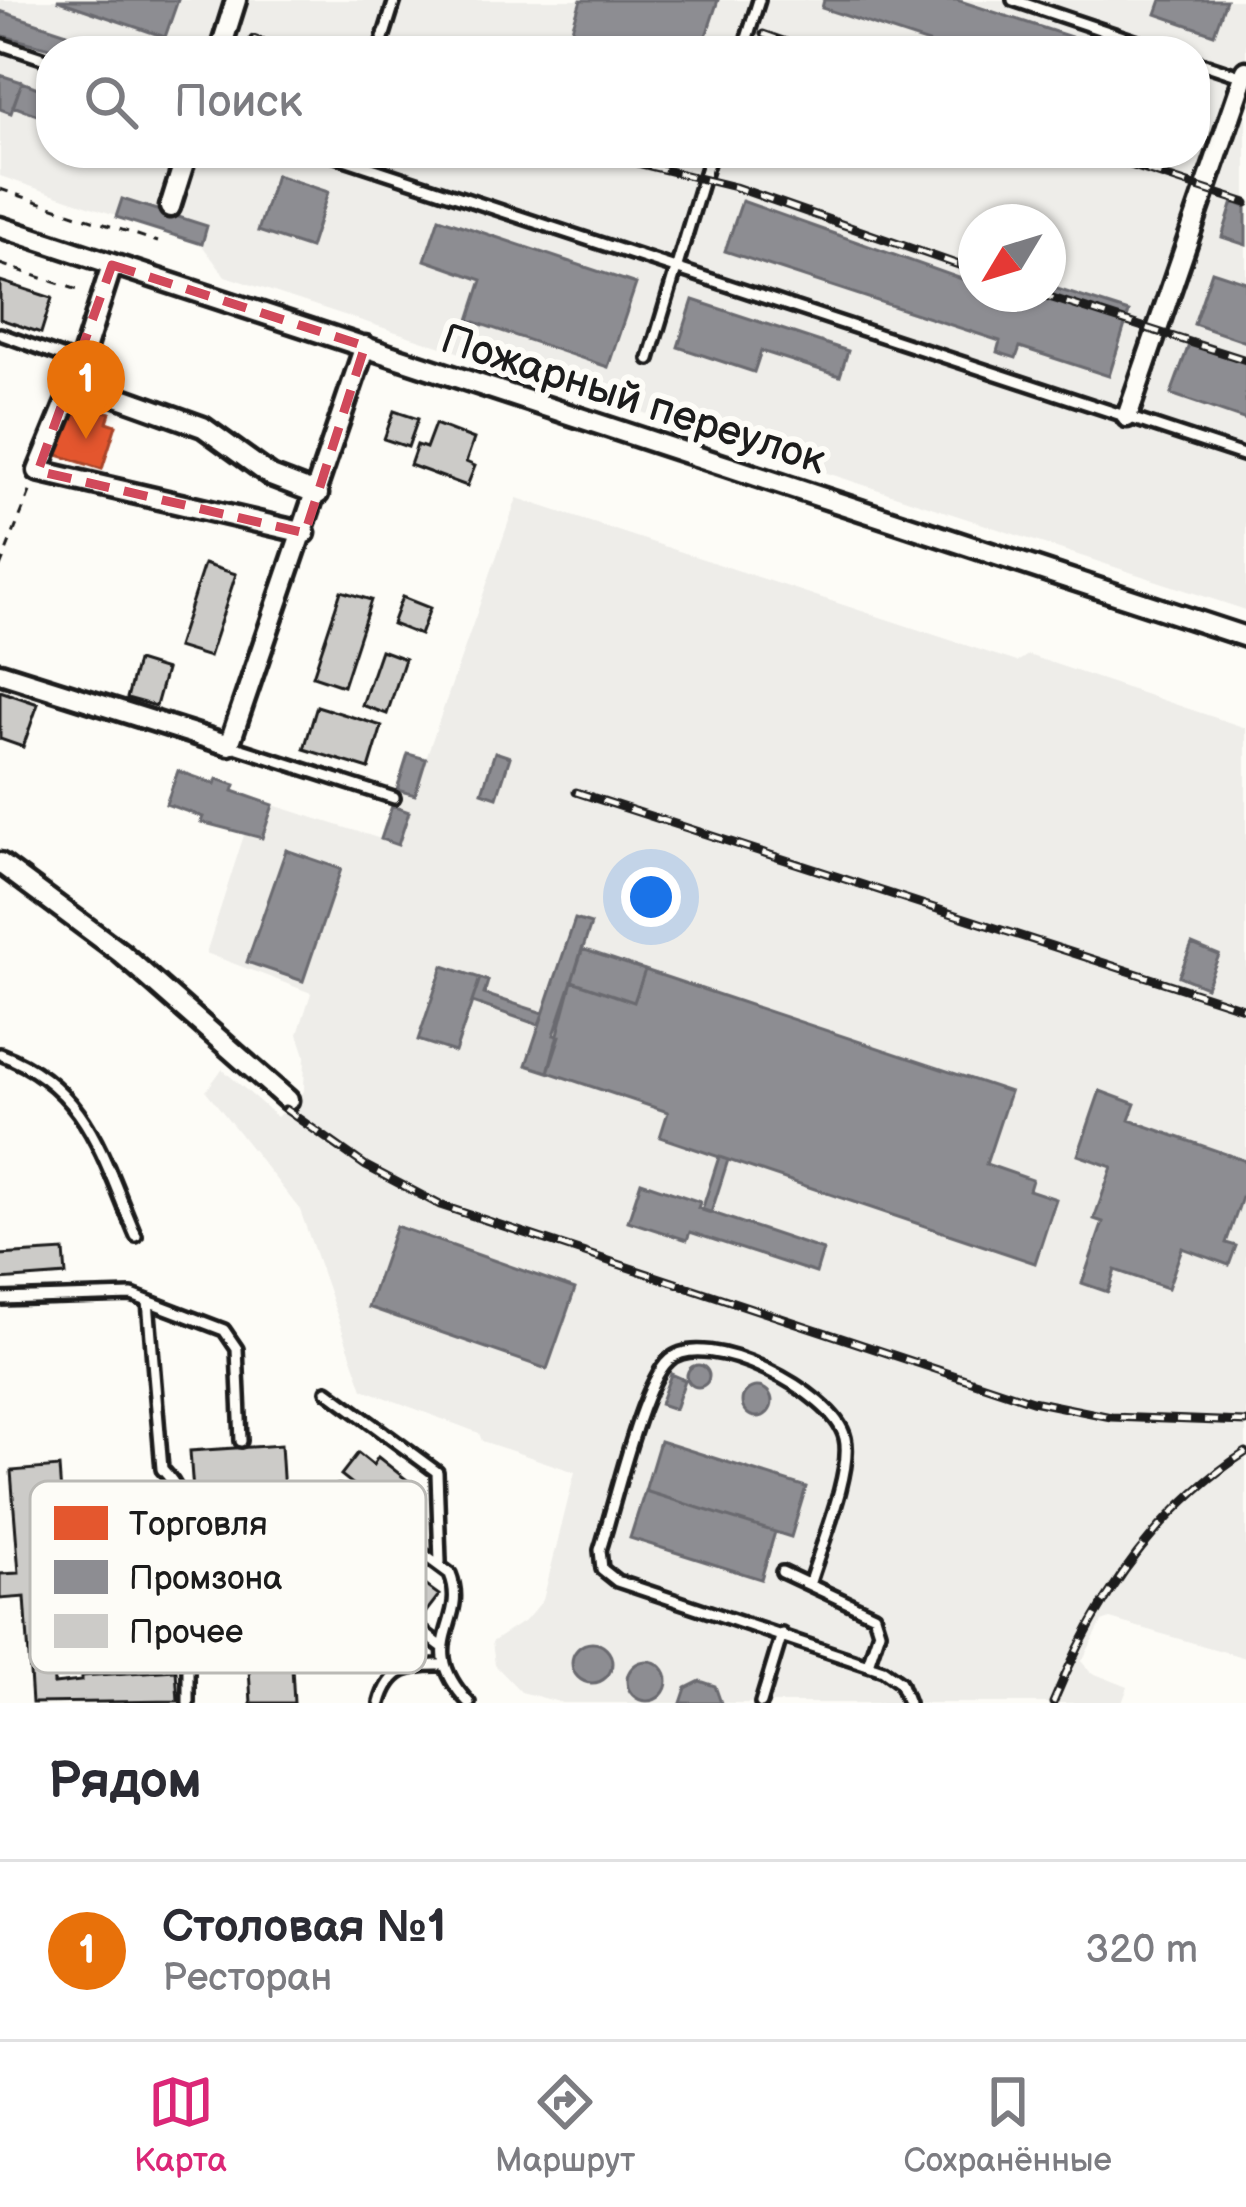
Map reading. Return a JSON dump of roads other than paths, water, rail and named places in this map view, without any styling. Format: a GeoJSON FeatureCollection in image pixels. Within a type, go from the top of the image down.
{"type":"FeatureCollection","features":[{"type":"Feature","properties":{"kind":"street"},"geometry":{"type":"LineString","coordinates":[[225,36],[236,0]]}},
{"type":"Feature","properties":{"kind":"street"},"geometry":{"type":"LineString","coordinates":[[1126,417],[1245,76]]}},
{"type":"Feature","properties":{"kind":"street"},"geometry":{"type":"LineString","coordinates":[[170,207],[182,168]]}},
{"type":"Feature","properties":{"kind":"street","name":"Пожарный переулок"},"geometry":{"type":"LineString","coordinates":[[0,227],[1246,637]]}},
{"type":"Feature","properties":{"kind":"street"},"geometry":{"type":"LineString","coordinates":[[112,265],[78,372],[38,471],[305,533]]}},
{"type":"Feature","properties":{"kind":"street"},"geometry":{"type":"LineString","coordinates":[[0,673],[229,745],[365,346]]}},
{"type":"Feature","properties":{"kind":"street"},"geometry":{"type":"LineString","coordinates":[[78,372],[203,427],[271,476],[318,494]]}},
{"type":"Feature","properties":{"kind":"street"},"geometry":{"type":"LineString","coordinates":[[0,862],[122,953],[288,1100]]}},
{"type":"Feature","properties":{"kind":"lane"},"geometry":{"type":"LineString","coordinates":[[384,36],[395,0]]}},
{"type":"Feature","properties":{"kind":"lane"},"geometry":{"type":"LineString","coordinates":[[748,36],[759,0]]}},
{"type":"Feature","properties":{"kind":"lane"},"geometry":{"type":"LineString","coordinates":[[1013,0],[1120,36]]}},
{"type":"Feature","properties":{"kind":"lane"},"geometry":{"type":"LineString","coordinates":[[0,44],[36,56]]}},
{"type":"Feature","properties":{"kind":"lane"},"geometry":{"type":"LineString","coordinates":[[1210,66],[1245,76]]}},
{"type":"Feature","properties":{"kind":"lane"},"geometry":{"type":"LineString","coordinates":[[381,168],[1246,456]]}},
{"type":"Feature","properties":{"kind":"lane"},"geometry":{"type":"LineString","coordinates":[[649,359],[706,168]]}},
{"type":"Feature","properties":{"kind":"lane"},"geometry":{"type":"LineString","coordinates":[[0,334],[78,372]]}},
{"type":"Feature","properties":{"kind":"lane"},"geometry":{"type":"LineString","coordinates":[[229,745],[394,798]]}},
{"type":"Feature","properties":{"kind":"lane"},"geometry":{"type":"LineString","coordinates":[[0,1054],[49,1079],[82,1111],[136,1236]]}},
{"type":"Feature","properties":{"kind":"lane"},"geometry":{"type":"LineString","coordinates":[[0,1299],[118,1294],[230,1334],[237,1349],[241,1441]]}},
{"type":"Feature","properties":{"kind":"lane"},"geometry":{"type":"LineString","coordinates":[[148,1301],[162,1469],[174,1481]]}},
{"type":"Feature","properties":{"kind":"lane"},"geometry":{"type":"LineString","coordinates":[[810,1582],[845,1461],[839,1424],[822,1401],[796,1384],[704,1349],[673,1355],[653,1383],[600,1550],[602,1569],[617,1581],[868,1664],[900,1682],[908,1703]]}},
{"type":"Feature","properties":{"kind":"lane"},"geometry":{"type":"LineString","coordinates":[[327,1391],[437,1472],[440,1562]]}},
{"type":"Feature","properties":{"kind":"lane"},"geometry":{"type":"LineString","coordinates":[[426,1552],[440,1562],[454,1583],[443,1665],[469,1703]]}},
{"type":"Feature","properties":{"kind":"lane"},"geometry":{"type":"LineString","coordinates":[[782,1572],[878,1620],[868,1664]]}},
{"type":"Feature","properties":{"kind":"lane"},"geometry":{"type":"LineString","coordinates":[[426,1634],[442,1646]]}},
{"type":"Feature","properties":{"kind":"lane"},"geometry":{"type":"LineString","coordinates":[[761,1703],[782,1634]]}},
{"type":"Feature","properties":{"kind":"lane"},"geometry":{"type":"LineString","coordinates":[[426,1666],[443,1665]]}},
{"type":"Feature","properties":{"kind":"lane"},"geometry":{"type":"LineString","coordinates":[[380,1703],[399,1673]]}},
{"type":"Feature","properties":{"kind":"railway"},"geometry":{"type":"LineString","coordinates":[[763,34],[769,36]]}},
{"type":"Feature","properties":{"kind":"railway"},"geometry":{"type":"LineString","coordinates":[[657,168],[735,187],[958,265]]}},
{"type":"Feature","properties":{"kind":"railway"},"geometry":{"type":"LineString","coordinates":[[1140,168],[1246,203]]}},
{"type":"Feature","properties":{"kind":"railway"},"geometry":{"type":"LineString","coordinates":[[1066,302],[1246,360]]}},
{"type":"Feature","properties":{"kind":"railway"},"geometry":{"type":"LineString","coordinates":[[576,792],[1246,1009]]}},
{"type":"Feature","properties":{"kind":"railway"},"geometry":{"type":"LineString","coordinates":[[285,1109],[366,1166],[440,1205],[1032,1401],[1111,1417],[1246,1422]]}},
{"type":"Feature","properties":{"kind":"railway"},"geometry":{"type":"LineString","coordinates":[[1053,1703],[1088,1630],[1130,1562],[1183,1502],[1246,1452]]}},
{"type":"Feature","properties":{"kind":"place","name":"Столовая №1"},"geometry":{"type":"Point","coordinates":[86,439]}}]}
